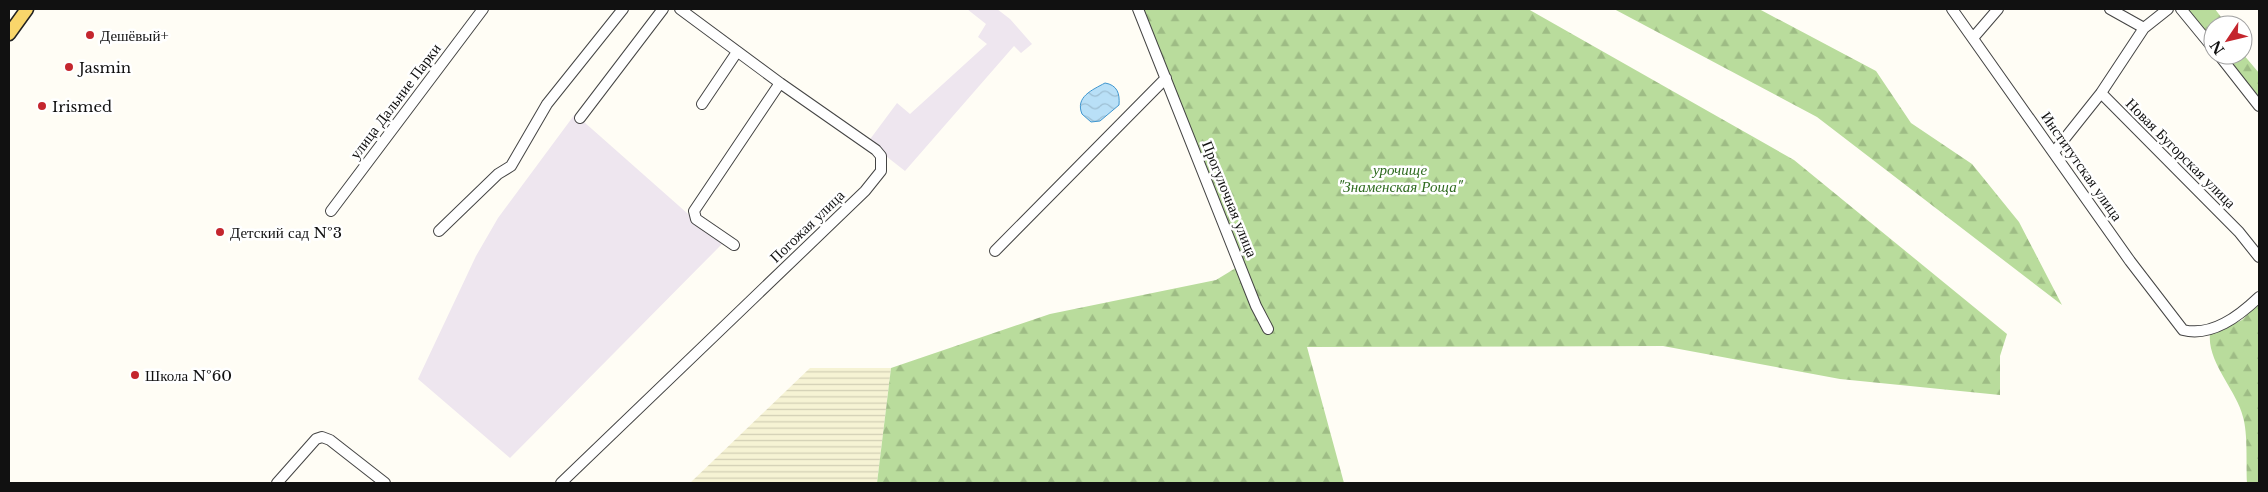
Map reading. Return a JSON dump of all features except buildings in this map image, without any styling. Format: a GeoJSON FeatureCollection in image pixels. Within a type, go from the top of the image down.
{"type":"FeatureCollection","features":[{"type":"Feature","properties":{"kind":"main road"},"geometry":{"type":"LineString","coordinates":[[9,34],[27,9]]}},
{"type":"Feature","properties":{"kind":"street","name":"улица Дальние Парки"},"geometry":{"type":"LineString","coordinates":[[331,211],[483,9]]}},
{"type":"Feature","properties":{"kind":"street"},"geometry":{"type":"LineString","coordinates":[[439,231],[498,174],[511,166],[547,104],[623,9]]}},
{"type":"Feature","properties":{"kind":"street"},"geometry":{"type":"LineString","coordinates":[[580,118],[663,9]]}},
{"type":"Feature","properties":{"kind":"street","name":"Погожая улица"},"geometry":{"type":"LineString","coordinates":[[561,483],[859,198],[881,171],[881,156],[876,150],[780,83],[680,9]]}},
{"type":"Feature","properties":{"kind":"street","name":"Прогулочная улица"},"geometry":{"type":"LineString","coordinates":[[1138,9],[1256,306],[1268,330]]}},
{"type":"Feature","properties":{"kind":"street","name":"Институтская улица"},"geometry":{"type":"LineString","coordinates":[[1952,9],[2175,322],[2183,330],[2194,333],[2208,330],[2239,315],[2259,297]]}},
{"type":"Feature","properties":{"kind":"street"},"geometry":{"type":"LineString","coordinates":[[1973,38],[1998,9]]}},
{"type":"Feature","properties":{"kind":"street"},"geometry":{"type":"LineString","coordinates":[[2110,9],[2144,28]]}},
{"type":"Feature","properties":{"kind":"street"},"geometry":{"type":"LineString","coordinates":[[2054,152],[2101,93],[2144,28],[2168,9]]}},
{"type":"Feature","properties":{"kind":"street"},"geometry":{"type":"LineString","coordinates":[[2181,9],[2203,36]]}},
{"type":"Feature","properties":{"kind":"street"},"geometry":{"type":"LineString","coordinates":[[702,104],[737,52]]}},
{"type":"Feature","properties":{"kind":"street"},"geometry":{"type":"LineString","coordinates":[[2226,65],[2259,106]]}},
{"type":"Feature","properties":{"kind":"street"},"geometry":{"type":"LineString","coordinates":[[995,251],[1166,78]]}},
{"type":"Feature","properties":{"kind":"street"},"geometry":{"type":"LineString","coordinates":[[734,245],[696,219],[694,211],[780,83]]}},
{"type":"Feature","properties":{"kind":"street","name":"Новая Бугорская улица"},"geometry":{"type":"LineString","coordinates":[[2101,93],[2239,232],[2259,257]]}},
{"type":"Feature","properties":{"kind":"street"},"geometry":{"type":"LineString","coordinates":[[277,483],[316,439],[322,437],[330,440],[385,483]]}},
{"type":"Feature","properties":{"kind":"shaded area"},"geometry":{"type":"Polygon","coordinates":[[[967,9],[997,9],[1010,19],[1032,44],[1021,53],[1014,46],[905,171],[868,142],[897,103],[910,114],[987,44],[978,37],[986,24],[967,9]]]}},
{"type":"Feature","properties":{"kind":"shaded area"},"geometry":{"type":"Polygon","coordinates":[[[575,114],[722,244],[510,458],[418,379],[476,256],[498,218],[575,114]]]}},
{"type":"Feature","properties":{"kind":"shaded area"},"geometry":{"type":"Polygon","coordinates":[[[810,368],[891,368],[877,483],[690,483],[810,368]]]}},
{"type":"Feature","properties":{"kind":"green space","name":"урочище \"Знаменская Роща\""},"geometry":{"type":"Polygon","coordinates":[[[1133,9],[1528,9],[1794,160],[2007,334],[2000,356],[2000,395],[1840,379],[1663,346],[1307,347],[1344,483],[877,483],[891,368],[1050,314],[1216,280],[1239,266],[1133,9]]]}},
{"type":"Feature","properties":{"kind":"green space"},"geometry":{"type":"Polygon","coordinates":[[[1614,9],[1759,9],[1876,71],[1911,123],[1972,164],[2019,222],[2062,305],[1817,117],[1614,9]]]}},
{"type":"Feature","properties":{"kind":"green space"},"geometry":{"type":"Polygon","coordinates":[[[2185,9],[2215,9],[2220,15],[2203,15],[2203,31],[2185,9]]]}},
{"type":"Feature","properties":{"kind":"green space"},"geometry":{"type":"Polygon","coordinates":[[[2231,65],[2252,65],[2259,73],[2259,101],[2231,65]]]}},
{"type":"Feature","properties":{"kind":"green space"},"geometry":{"type":"Polygon","coordinates":[[[2259,303],[2259,483],[2247,483],[2245,424],[2240,407],[2213,355],[2210,345],[2210,334],[2242,320],[2259,303]]]}},
{"type":"Feature","properties":{"kind":"water"},"geometry":{"type":"Polygon","coordinates":[[[1105,83],[1117,90],[1119,105],[1100,121],[1091,122],[1082,114],[1081,103],[1086,95],[1105,83]]]}},
{"type":"Feature","properties":{"kind":"place","name":"Дешёвый+"},"geometry":{"type":"Point","coordinates":[90,35]}},
{"type":"Feature","properties":{"kind":"place","name":"Jasmin"},"geometry":{"type":"Point","coordinates":[69,67]}},
{"type":"Feature","properties":{"kind":"place","name":"Irismed"},"geometry":{"type":"Point","coordinates":[42,106]}},
{"type":"Feature","properties":{"kind":"place","name":"Детский сад №3"},"geometry":{"type":"Point","coordinates":[220,232]}},
{"type":"Feature","properties":{"kind":"place","name":"Школа №60"},"geometry":{"type":"Point","coordinates":[135,375]}}]}
